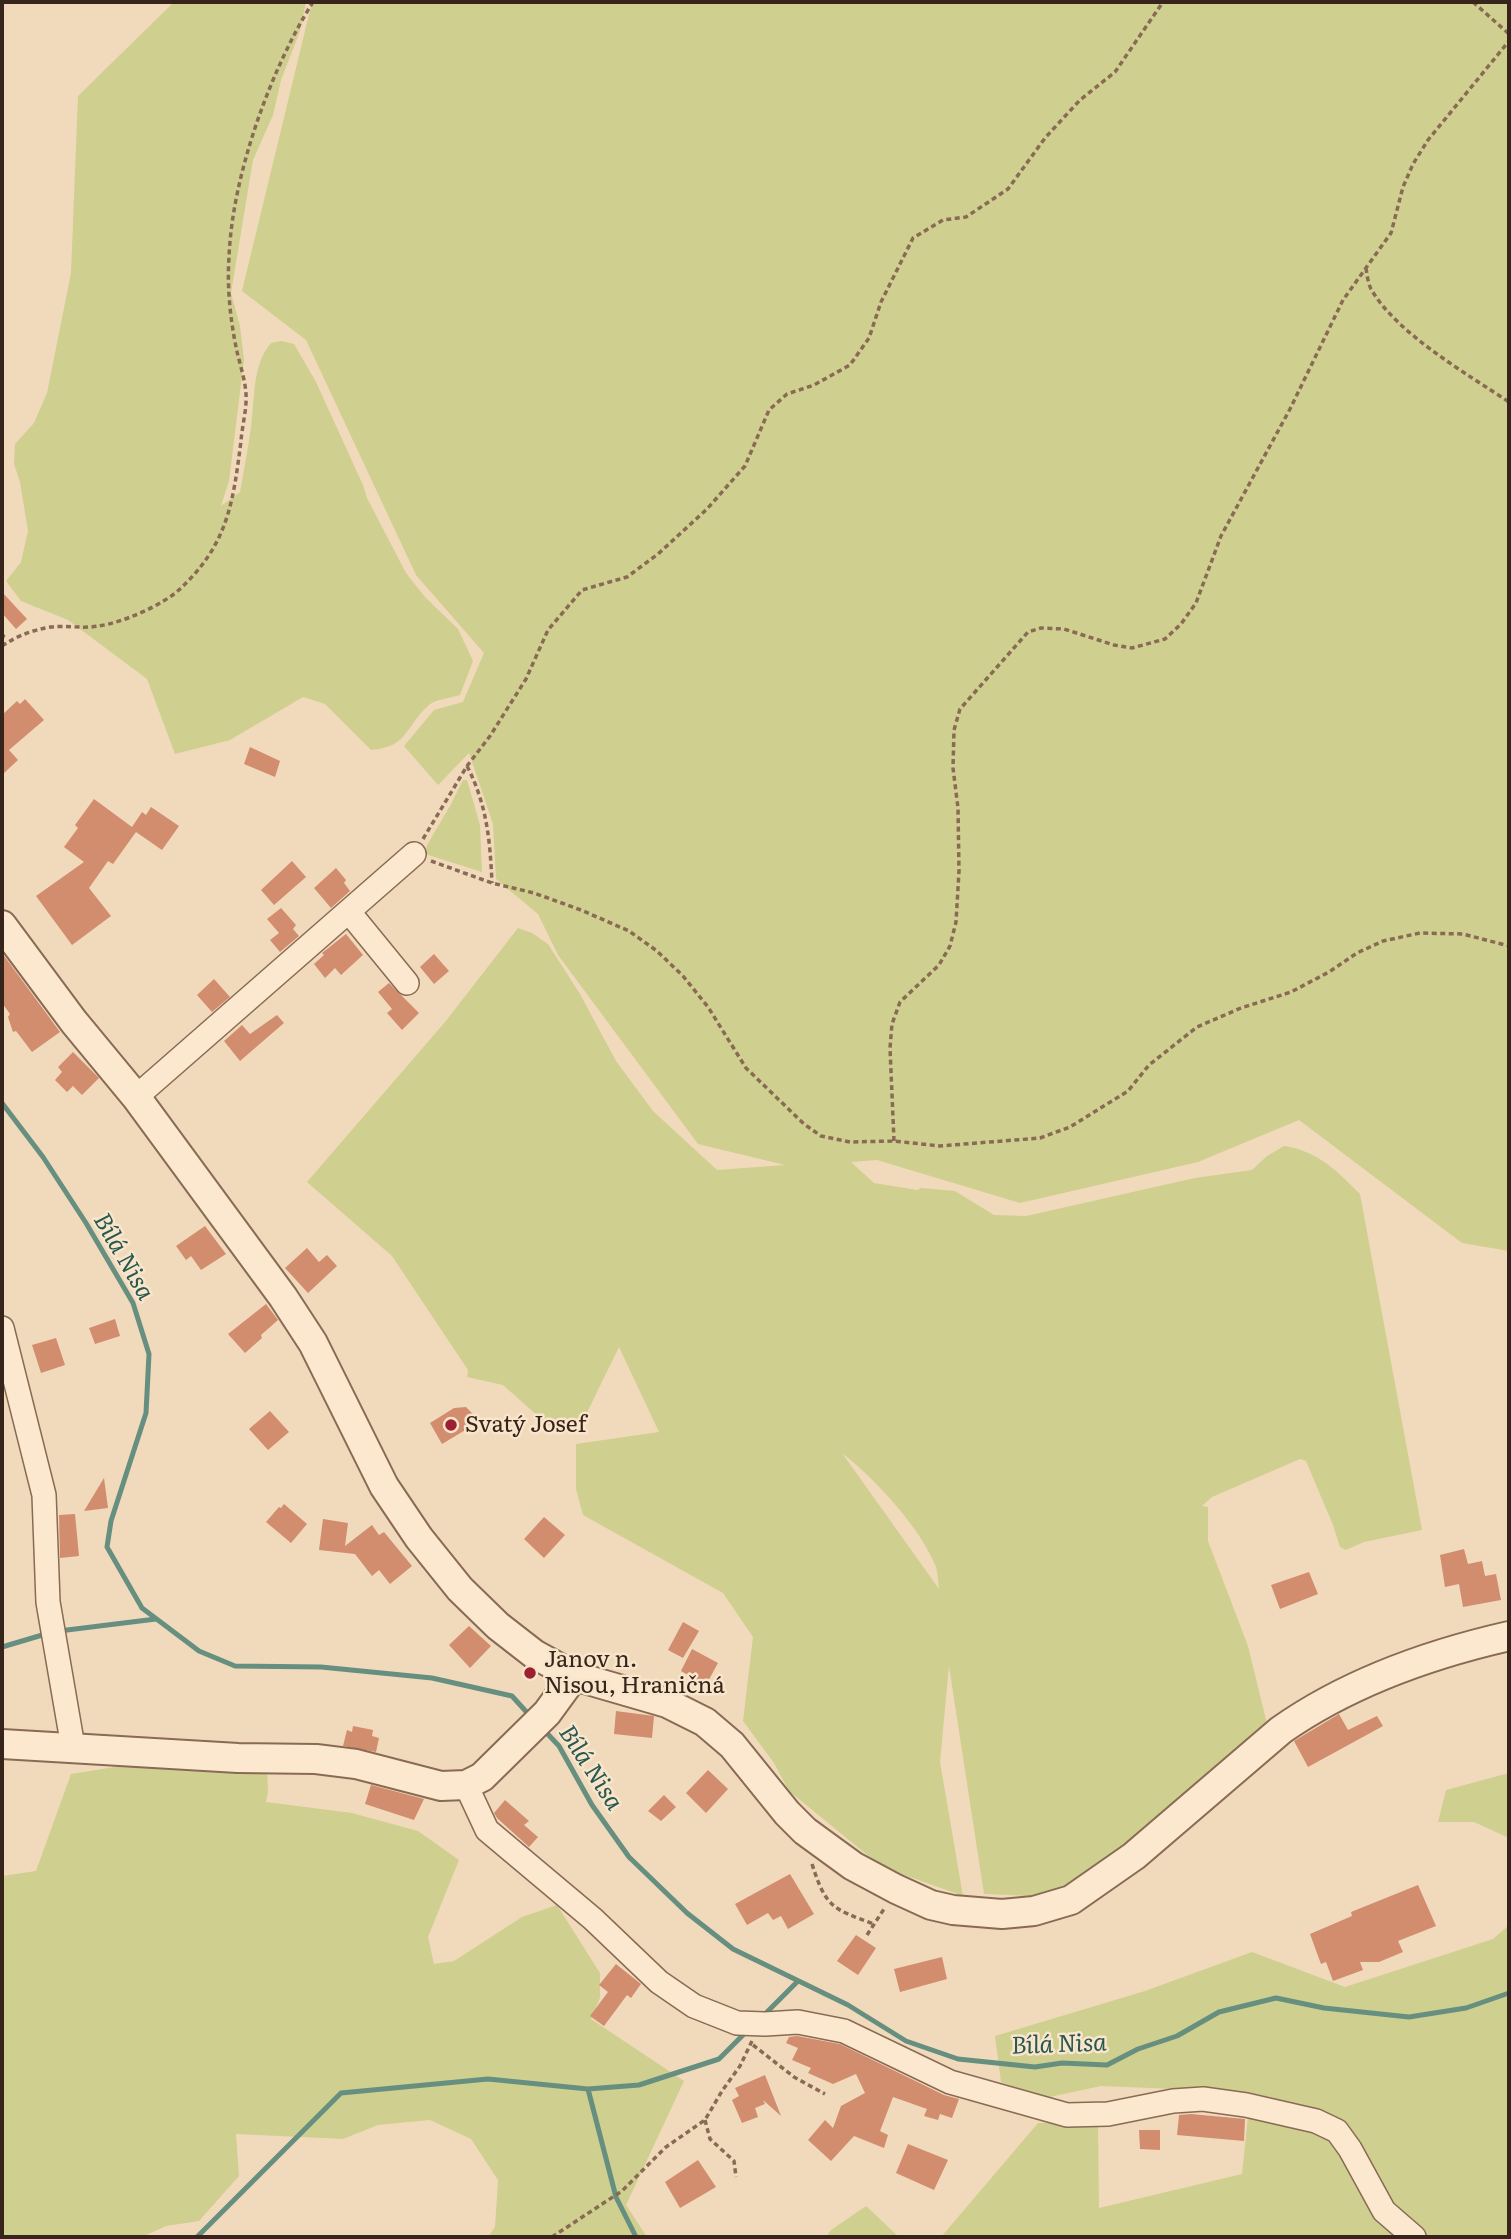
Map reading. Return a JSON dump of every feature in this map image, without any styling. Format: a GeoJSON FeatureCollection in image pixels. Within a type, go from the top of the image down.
{"type":"FeatureCollection","features":[{"type":"Feature","properties":{"kind":"street"},"geometry":{"type":"LineString","coordinates":[[136,1097],[414,854]]}},
{"type":"Feature","properties":{"kind":"street"},"geometry":{"type":"LineString","coordinates":[[349,912],[407,983]]}},
{"type":"Feature","properties":{"kind":"street"},"geometry":{"type":"LineString","coordinates":[[2,925],[74,1022],[136,1097],[283,1297],[313,1343],[384,1486],[419,1538],[460,1589],[498,1626],[534,1654],[573,1676],[667,1703],[705,1722],[733,1745],[786,1813],[805,1831],[853,1866],[896,1889],[931,1905],[953,1910],[1002,1914],[1034,1911],[1070,1900],[1134,1856],[1281,1730],[1303,1715],[1333,1697],[1390,1673],[1488,1640],[1509,1636]]}},
{"type":"Feature","properties":{"kind":"street"},"geometry":{"type":"LineString","coordinates":[[2,1328],[44,1495],[48,1602],[73,1747]]}},
{"type":"Feature","properties":{"kind":"street"},"geometry":{"type":"LineString","coordinates":[[2,1744],[238,1758],[316,1759],[356,1764],[441,1786],[466,1785],[482,1777],[538,1722],[573,1676]]}},
{"type":"Feature","properties":{"kind":"street"},"geometry":{"type":"LineString","coordinates":[[466,1785],[487,1830],[593,1919],[659,1982],[694,2006],[737,2023],[798,2022],[844,2031],[950,2082],[1067,2115],[1108,2115],[1173,2101],[1203,2099],[1247,2105],[1315,2121],[1336,2131],[1350,2149],[1384,2211],[1414,2237]]}},
{"type":"Feature","properties":{"kind":"path"},"geometry":{"type":"LineString","coordinates":[[2,646],[21,634],[51,627],[98,626],[155,605],[178,590],[200,566],[216,546],[225,528],[236,486],[246,394],[228,297],[229,254],[239,190],[272,84],[296,29],[313,2]]}},
{"type":"Feature","properties":{"kind":"path"},"geometry":{"type":"LineString","coordinates":[[1163,2],[1115,72],[1080,100],[1045,138],[1008,189],[966,217],[943,220],[913,239],[881,302],[869,338],[850,365],[814,385],[787,394],[769,410],[745,466],[706,509],[658,554],[627,577],[582,590],[548,630],[526,679],[490,736],[467,766],[414,854],[492,883],[534,893],[629,931],[657,951],[683,975],[708,1007],[746,1068],[804,1124],[821,1136],[850,1142],[894,1141],[940,1146],[1040,1138],[1070,1127],[1128,1091],[1149,1065],[1196,1027],[1241,1008],[1291,992],[1329,972],[1357,953],[1383,941],[1420,933],[1463,934],[1509,946]]}},
{"type":"Feature","properties":{"kind":"path"},"geometry":{"type":"LineString","coordinates":[[1474,2],[1509,34]]}},
{"type":"Feature","properties":{"kind":"path"},"geometry":{"type":"LineString","coordinates":[[894,1141],[890,1048],[892,1024],[900,1002],[939,965],[950,946],[956,922],[959,871],[958,808],[953,768],[954,730],[960,709],[1028,632],[1041,628],[1064,629],[1132,648],[1166,639],[1181,624],[1196,603],[1221,536],[1290,409],[1343,300],[1391,233],[1402,187],[1413,164],[1428,140],[1509,41]]}},
{"type":"Feature","properties":{"kind":"path"},"geometry":{"type":"LineString","coordinates":[[1366,268],[1369,286],[1381,304],[1430,349],[1509,402]]}},
{"type":"Feature","properties":{"kind":"path"},"geometry":{"type":"LineString","coordinates":[[2,639],[5,632]]}},
{"type":"Feature","properties":{"kind":"path"},"geometry":{"type":"LineString","coordinates":[[467,766],[479,790],[488,830],[492,883]]}},
{"type":"Feature","properties":{"kind":"path"},"geometry":{"type":"LineString","coordinates":[[805,1831],[812,1866],[826,1901],[836,1910],[874,1924]]}},
{"type":"Feature","properties":{"kind":"path"},"geometry":{"type":"LineString","coordinates":[[867,1935],[896,1889]]}},
{"type":"Feature","properties":{"kind":"path"},"geometry":{"type":"LineString","coordinates":[[552,2237],[621,2190],[666,2147],[705,2120],[752,2044],[794,2077],[825,2094]]}},
{"type":"Feature","properties":{"kind":"path"},"geometry":{"type":"LineString","coordinates":[[705,2120],[710,2139],[734,2161],[736,2177]]}},
{"type":"Feature","properties":{"kind":"green space"},"geometry":{"type":"Polygon","coordinates":[[[174,2],[306,2],[300,31],[281,80],[273,115],[253,160],[231,293],[240,326],[244,360],[229,481],[221,506],[240,492],[260,361],[271,343],[281,341],[294,344],[316,382],[367,498],[406,573],[425,597],[458,629],[473,661],[460,695],[429,705],[400,740],[383,748],[371,750],[325,704],[303,697],[230,740],[175,754],[147,679],[68,620],[21,601],[6,581],[21,562],[28,531],[20,482],[14,464],[15,444],[34,423],[47,393],[71,273],[78,96],[174,2]]]}},
{"type":"Feature","properties":{"kind":"green space"},"geometry":{"type":"Polygon","coordinates":[[[312,2],[1509,2],[1509,1251],[1462,1243],[1299,1120],[1198,1162],[1020,1203],[877,1160],[851,1162],[874,1183],[917,1190],[921,1188],[955,1191],[994,1215],[1026,1216],[1195,1178],[1252,1170],[1267,1156],[1284,1146],[1317,1157],[1360,1194],[1422,1530],[1364,1542],[1346,1550],[1340,1547],[1306,1461],[1300,1459],[1212,1497],[1202,1506],[1208,1507],[1208,1541],[1248,1646],[1267,1724],[1161,1822],[1076,1881],[1031,1896],[984,1894],[949,1666],[940,1762],[963,1896],[882,1867],[789,1791],[774,1763],[743,1721],[753,1637],[723,1593],[583,1515],[576,1489],[576,1444],[659,1432],[619,1347],[580,1427],[548,1425],[503,1385],[467,1377],[468,1370],[392,1256],[307,1182],[445,1022],[518,928],[532,933],[548,944],[580,994],[616,1061],[653,1111],[717,1170],[785,1165],[698,1144],[558,955],[538,914],[496,879],[493,824],[469,753],[438,785],[404,746],[434,710],[463,702],[484,653],[416,575],[306,340],[242,291],[312,2]],[[842,1453],[939,1589],[936,1567],[919,1536],[896,1505],[842,1453]]]}},
{"type":"Feature","properties":{"kind":"green space"},"geometry":{"type":"Polygon","coordinates":[[[463,780],[467,780],[480,825],[482,872],[425,854],[427,845],[463,780]]]}},
{"type":"Feature","properties":{"kind":"green space"},"geometry":{"type":"Polygon","coordinates":[[[121,1766],[267,1767],[266,1802],[352,1813],[418,1831],[459,1860],[428,1937],[434,1964],[454,1961],[522,1917],[557,1905],[600,1973],[600,1998],[591,2019],[684,2081],[626,2205],[647,2237],[488,2237],[495,2227],[498,2180],[471,2139],[430,2120],[378,2125],[343,2139],[236,2134],[239,2176],[199,2221],[166,2226],[142,2237],[2,2237],[2,1876],[36,1871],[71,1774],[121,1766]]]}},
{"type":"Feature","properties":{"kind":"green space"},"geometry":{"type":"Polygon","coordinates":[[[1509,1773],[1509,1838],[1474,1822],[1438,1822],[1446,1790],[1509,1773]]]}},
{"type":"Feature","properties":{"kind":"green space"},"geometry":{"type":"Polygon","coordinates":[[[1509,1925],[1509,2237],[941,2237],[1038,2123],[1098,2122],[1099,2208],[1242,2174],[1250,2098],[1224,2091],[1101,2086],[1045,2098],[1001,2082],[995,2036],[1145,1991],[1252,1952],[1345,1987],[1493,1939],[1509,1925]]]}},
{"type":"Feature","properties":{"kind":"green space"},"geometry":{"type":"Polygon","coordinates":[[[866,2206],[899,2237],[826,2237],[831,2230],[866,2206]]]}},
{"type":"Feature","properties":{"kind":"building"},"geometry":{"type":"Polygon","coordinates":[[[2,592],[27,619],[16,629],[2,613],[2,592]]]}},
{"type":"Feature","properties":{"kind":"building"},"geometry":{"type":"Polygon","coordinates":[[[25,699],[44,720],[9,750],[18,760],[2,775],[2,715],[17,701],[20,704],[25,699]]]}},
{"type":"Feature","properties":{"kind":"building"},"geometry":{"type":"Polygon","coordinates":[[[250,747],[280,761],[275,777],[244,764],[250,747]]]}},
{"type":"Feature","properties":{"kind":"building"},"geometry":{"type":"Polygon","coordinates":[[[94,799],[132,827],[142,812],[146,815],[151,807],[179,826],[162,850],[136,832],[113,864],[108,861],[89,888],[111,916],[72,945],[36,896],[84,862],[64,847],[78,828],[75,825],[94,799]]]}},
{"type":"Feature","properties":{"kind":"building"},"geometry":{"type":"Polygon","coordinates":[[[292,861],[306,877],[274,905],[261,890],[292,861]]]}},
{"type":"Feature","properties":{"kind":"building"},"geometry":{"type":"Polygon","coordinates":[[[336,868],[346,880],[344,883],[350,891],[331,908],[314,888],[336,868]]]}},
{"type":"Feature","properties":{"kind":"building"},"geometry":{"type":"Polygon","coordinates":[[[281,908],[296,925],[293,929],[299,936],[280,952],[270,940],[279,933],[267,919],[281,908]]]}},
{"type":"Feature","properties":{"kind":"building"},"geometry":{"type":"Polygon","coordinates":[[[346,934],[363,955],[341,975],[335,968],[325,978],[314,964],[324,955],[322,953],[346,934]]]}},
{"type":"Feature","properties":{"kind":"building"},"geometry":{"type":"Polygon","coordinates":[[[2,953],[60,1032],[32,1052],[16,1031],[13,1032],[8,1017],[10,1014],[2,1003],[2,953]]]}},
{"type":"Feature","properties":{"kind":"building"},"geometry":{"type":"Polygon","coordinates":[[[434,954],[449,971],[434,984],[420,967],[434,954]]]}},
{"type":"Feature","properties":{"kind":"building"},"geometry":{"type":"Polygon","coordinates":[[[214,979],[230,997],[212,1012],[197,995],[214,979]]]}},
{"type":"Feature","properties":{"kind":"building"},"geometry":{"type":"Polygon","coordinates":[[[389,983],[419,1013],[402,1030],[387,1013],[392,1009],[378,992],[389,983]]]}},
{"type":"Feature","properties":{"kind":"building"},"geometry":{"type":"Polygon","coordinates":[[[277,1015],[284,1023],[240,1061],[224,1041],[242,1025],[250,1034],[277,1015]]]}},
{"type":"Feature","properties":{"kind":"building"},"geometry":{"type":"Polygon","coordinates":[[[73,1052],[99,1078],[82,1095],[73,1086],[67,1092],[55,1080],[62,1072],[58,1067],[73,1052]]]}},
{"type":"Feature","properties":{"kind":"building"},"geometry":{"type":"Polygon","coordinates":[[[205,1226],[226,1254],[201,1270],[191,1256],[186,1260],[176,1246],[205,1226]]]}},
{"type":"Feature","properties":{"kind":"building"},"geometry":{"type":"Polygon","coordinates":[[[307,1248],[319,1262],[327,1255],[337,1266],[308,1293],[285,1268],[307,1248]]]}},
{"type":"Feature","properties":{"kind":"building"},"geometry":{"type":"Polygon","coordinates":[[[266,1304],[278,1320],[245,1353],[228,1334],[266,1304]]]}},
{"type":"Feature","properties":{"kind":"building"},"geometry":{"type":"Polygon","coordinates":[[[115,1319],[120,1336],[95,1344],[89,1328],[115,1319]]]}},
{"type":"Feature","properties":{"kind":"building"},"geometry":{"type":"Polygon","coordinates":[[[56,1338],[65,1365],[41,1373],[32,1345],[56,1338]]]}},
{"type":"Feature","properties":{"kind":"building","name":"Svatý Josef"},"geometry":{"type":"Polygon","coordinates":[[[466,1407],[473,1414],[472,1426],[442,1444],[430,1423],[454,1408],[466,1407]]]}},
{"type":"Feature","properties":{"kind":"building"},"geometry":{"type":"Polygon","coordinates":[[[270,1411],[289,1432],[268,1450],[249,1429],[270,1411]]]}},
{"type":"Feature","properties":{"kind":"building"},"geometry":{"type":"Polygon","coordinates":[[[104,1478],[108,1508],[84,1511],[104,1478]]]}},
{"type":"Feature","properties":{"kind":"building"},"geometry":{"type":"Polygon","coordinates":[[[284,1504],[307,1524],[291,1543],[266,1522],[284,1504]]]}},
{"type":"Feature","properties":{"kind":"building"},"geometry":{"type":"Polygon","coordinates":[[[75,1514],[79,1556],[60,1558],[59,1515],[75,1514]]]}},
{"type":"Feature","properties":{"kind":"building"},"geometry":{"type":"Polygon","coordinates":[[[544,1517],[565,1535],[544,1558],[524,1539],[544,1517]]]}},
{"type":"Feature","properties":{"kind":"building"},"geometry":{"type":"Polygon","coordinates":[[[323,1519],[348,1523],[345,1546],[372,1525],[379,1535],[384,1532],[412,1566],[390,1584],[379,1570],[372,1576],[355,1554],[319,1550],[323,1519]]]}},
{"type":"Feature","properties":{"kind":"building"},"geometry":{"type":"Polygon","coordinates":[[[1464,1549],[1468,1564],[1482,1561],[1485,1576],[1496,1574],[1501,1600],[1463,1607],[1459,1584],[1445,1587],[1440,1555],[1464,1549]]]}},
{"type":"Feature","properties":{"kind":"building"},"geometry":{"type":"Polygon","coordinates":[[[1309,1572],[1318,1594],[1280,1609],[1271,1585],[1309,1572]]]}},
{"type":"Feature","properties":{"kind":"building"},"geometry":{"type":"Polygon","coordinates":[[[683,1622],[699,1631],[683,1658],[668,1650],[683,1622]]]}},
{"type":"Feature","properties":{"kind":"building"},"geometry":{"type":"Polygon","coordinates":[[[469,1626],[491,1646],[470,1668],[449,1645],[469,1626]]]}},
{"type":"Feature","properties":{"kind":"building"},"geometry":{"type":"Polygon","coordinates":[[[692,1649],[718,1663],[706,1685],[681,1671],[692,1649]]]}},
{"type":"Feature","properties":{"kind":"building"},"geometry":{"type":"Polygon","coordinates":[[[616,1711],[654,1716],[652,1738],[614,1734],[616,1711]]]}},
{"type":"Feature","properties":{"kind":"building"},"geometry":{"type":"Polygon","coordinates":[[[1339,1714],[1348,1730],[1377,1716],[1383,1726],[1308,1767],[1294,1741],[1339,1714]]]}},
{"type":"Feature","properties":{"kind":"building"},"geometry":{"type":"Polygon","coordinates":[[[353,1726],[373,1730],[372,1736],[379,1738],[376,1752],[343,1746],[347,1730],[352,1732],[353,1726]]]}},
{"type":"Feature","properties":{"kind":"building"},"geometry":{"type":"Polygon","coordinates":[[[708,1770],[728,1789],[706,1813],[686,1793],[708,1770]]]}},
{"type":"Feature","properties":{"kind":"building"},"geometry":{"type":"Polygon","coordinates":[[[371,1785],[424,1799],[414,1820],[365,1804],[371,1785]]]}},
{"type":"Feature","properties":{"kind":"building"},"geometry":{"type":"Polygon","coordinates":[[[664,1795],[676,1807],[661,1821],[648,1811],[664,1795]]]}},
{"type":"Feature","properties":{"kind":"building"},"geometry":{"type":"Polygon","coordinates":[[[505,1800],[529,1821],[524,1825],[538,1837],[529,1847],[494,1813],[505,1800]]]}},
{"type":"Feature","properties":{"kind":"building"},"geometry":{"type":"Polygon","coordinates":[[[790,1874],[814,1914],[788,1929],[781,1916],[773,1920],[768,1913],[747,1925],[735,1904],[790,1874]]]}},
{"type":"Feature","properties":{"kind":"building"},"geometry":{"type":"Polygon","coordinates":[[[1418,1885],[1436,1926],[1398,1941],[1403,1952],[1379,1962],[1360,1962],[1363,1970],[1333,1981],[1326,1962],[1321,1964],[1310,1934],[1352,1916],[1351,1912],[1418,1885]]]}},
{"type":"Feature","properties":{"kind":"building"},"geometry":{"type":"Polygon","coordinates":[[[856,1935],[876,1948],[858,1975],[837,1961],[856,1935]]]}},
{"type":"Feature","properties":{"kind":"building"},"geometry":{"type":"Polygon","coordinates":[[[942,1957],[947,1979],[900,1992],[894,1969],[942,1957]]]}},
{"type":"Feature","properties":{"kind":"building"},"geometry":{"type":"Polygon","coordinates":[[[616,1964],[641,1984],[631,1998],[627,1995],[604,2026],[590,2016],[608,1992],[599,1985],[616,1964]]]}},
{"type":"Feature","properties":{"kind":"building"},"geometry":{"type":"Polygon","coordinates":[[[789,2037],[840,2044],[944,2095],[959,2099],[952,2118],[940,2114],[938,2120],[924,2116],[927,2109],[893,2097],[880,2131],[888,2135],[884,2148],[854,2136],[831,2161],[808,2140],[825,2120],[833,2128],[841,2106],[865,2093],[856,2074],[833,2084],[808,2073],[811,2068],[792,2060],[798,2048],[786,2043],[789,2037]]]}},
{"type":"Feature","properties":{"kind":"building"},"geometry":{"type":"Polygon","coordinates":[[[765,2075],[781,2116],[763,2100],[765,2104],[755,2108],[758,2117],[742,2123],[732,2100],[739,2096],[735,2088],[765,2075]]]}},
{"type":"Feature","properties":{"kind":"building"},"geometry":{"type":"Polygon","coordinates":[[[1179,2115],[1245,2119],[1244,2141],[1177,2135],[1179,2115]]]}},
{"type":"Feature","properties":{"kind":"building"},"geometry":{"type":"Polygon","coordinates":[[[1139,2130],[1160,2130],[1160,2150],[1140,2149],[1139,2130]]]}},
{"type":"Feature","properties":{"kind":"building"},"geometry":{"type":"Polygon","coordinates":[[[908,2144],[948,2160],[934,2190],[896,2173],[908,2144]]]}},
{"type":"Feature","properties":{"kind":"building"},"geometry":{"type":"Polygon","coordinates":[[[698,2160],[716,2187],[680,2208],[665,2182],[698,2160]]]}},
{"type":"Feature","properties":{"kind":"waterway","name":"Bílá Nisa"},"geometry":{"type":"LineString","coordinates":[[2,1103],[43,1157],[133,1303],[149,1354],[146,1413],[111,1521],[107,1547],[142,1608],[199,1651],[235,1666],[321,1667],[432,1678],[512,1696],[531,1717]]}},
{"type":"Feature","properties":{"kind":"waterway"},"geometry":{"type":"LineString","coordinates":[[59,1631],[156,1619]]}},
{"type":"Feature","properties":{"kind":"waterway"},"geometry":{"type":"LineString","coordinates":[[2,1647],[49,1633]]}},
{"type":"Feature","properties":{"kind":"waterway","name":"Bílá Nisa"},"geometry":{"type":"LineString","coordinates":[[543,1729],[559,1746],[592,1805],[629,1857],[687,1913],[733,1949],[848,2005],[906,2041],[958,2059],[1035,2067],[1062,2063],[1107,2065],[1138,2049],[1177,2036],[1219,2012],[1276,1998],[1324,2008],[1409,2017],[1466,2008],[1509,1993]]}},
{"type":"Feature","properties":{"kind":"waterway"},"geometry":{"type":"LineString","coordinates":[[762,2017],[798,1981]]}},
{"type":"Feature","properties":{"kind":"waterway"},"geometry":{"type":"LineString","coordinates":[[197,2237],[341,2093],[488,2079],[588,2089],[639,2085],[719,2059],[747,2031]]}},
{"type":"Feature","properties":{"kind":"waterway"},"geometry":{"type":"LineString","coordinates":[[588,2089],[616,2197],[636,2237]]}},
{"type":"Feature","properties":{"kind":"place","name":"Svatý Josef"},"geometry":{"type":"Point","coordinates":[451,1425]}},
{"type":"Feature","properties":{"kind":"place","name":"Janov n. Nisou, Hraničná"},"geometry":{"type":"Point","coordinates":[530,1673]}}]}
